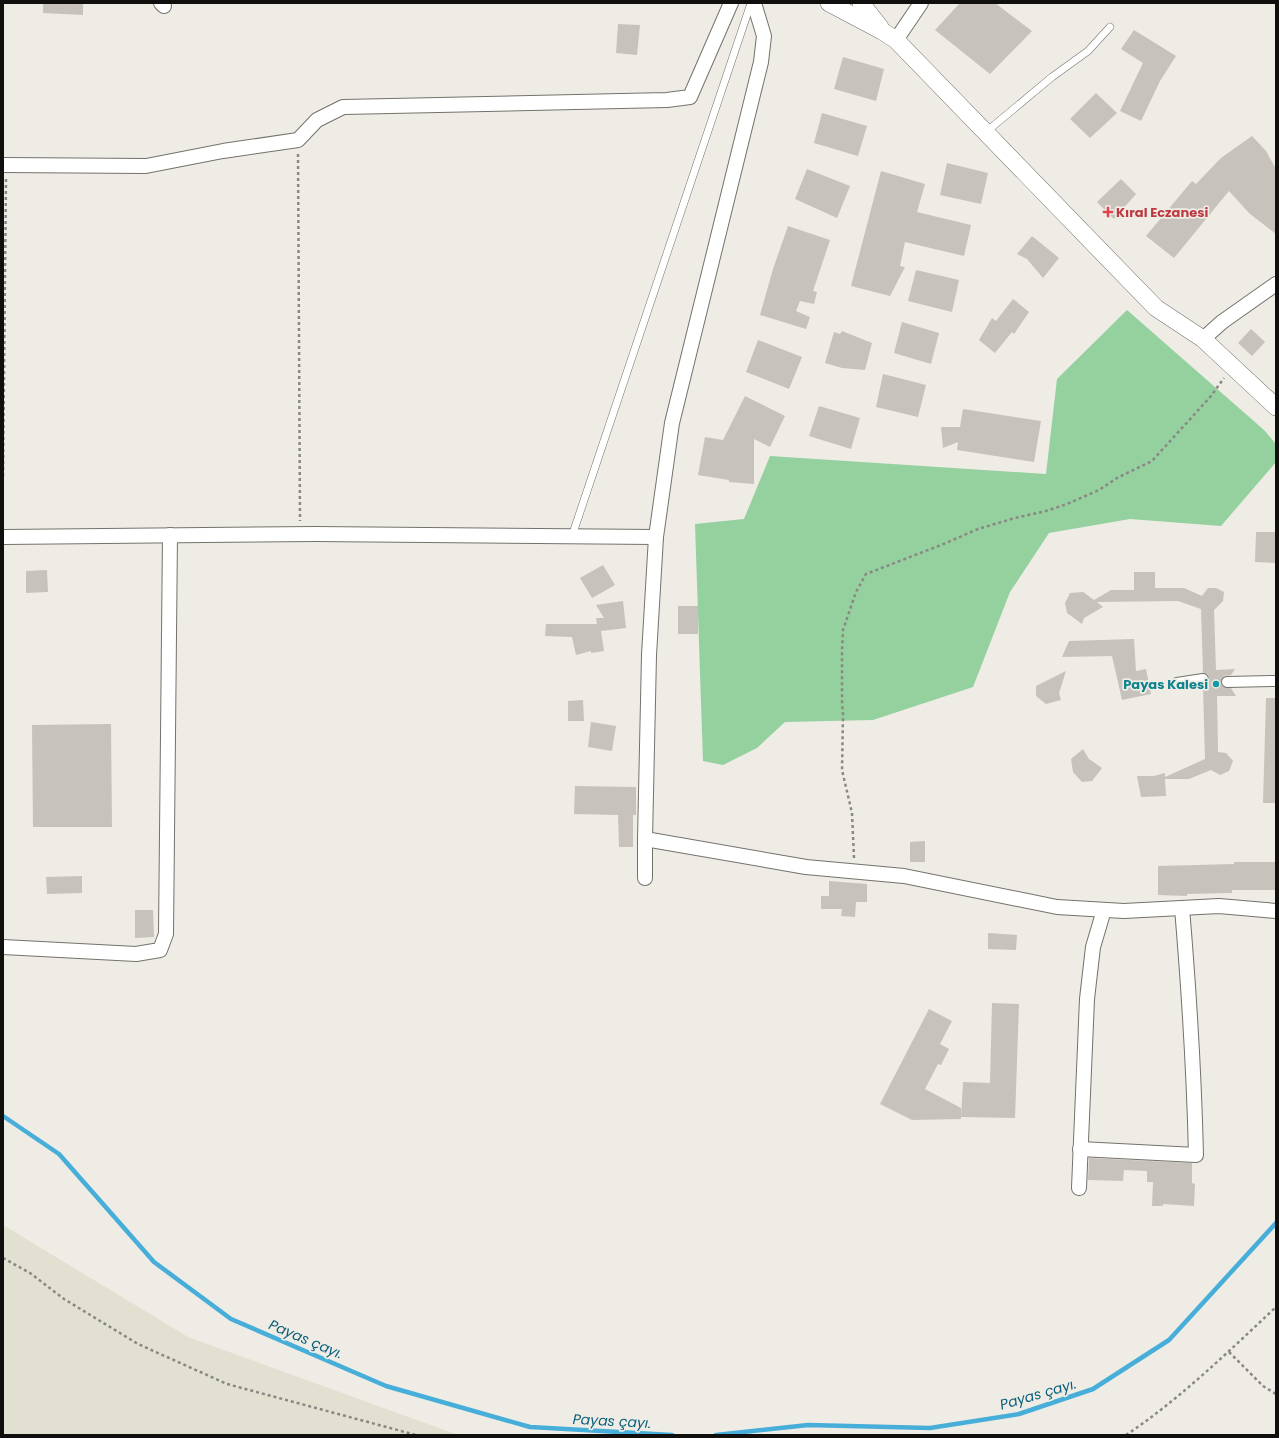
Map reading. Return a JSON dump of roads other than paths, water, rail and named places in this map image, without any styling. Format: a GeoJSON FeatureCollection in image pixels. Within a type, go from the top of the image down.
{"type":"FeatureCollection","features":[{"type":"Feature","properties":{"kind":"street"},"geometry":{"type":"LineString","coordinates":[[5,165],[146,166],[223,151],[298,140],[317,120],[344,107],[667,100],[690,98],[731,3]]}},
{"type":"Feature","properties":{"kind":"street"},"geometry":{"type":"LineString","coordinates":[[645,878],[649,655],[656,537],[672,422],[761,62],[764,36],[753,3]]}},
{"type":"Feature","properties":{"kind":"street"},"geometry":{"type":"LineString","coordinates":[[829,3],[896,40],[1156,308],[1203,339],[1276,407]]}},
{"type":"Feature","properties":{"kind":"street"},"geometry":{"type":"LineString","coordinates":[[861,3],[882,31]]}},
{"type":"Feature","properties":{"kind":"street"},"geometry":{"type":"LineString","coordinates":[[896,40],[921,3]]}},
{"type":"Feature","properties":{"kind":"street"},"geometry":{"type":"LineString","coordinates":[[1203,339],[1222,322],[1276,284]]}},
{"type":"Feature","properties":{"kind":"street"},"geometry":{"type":"LineString","coordinates":[[3,537],[300,534],[656,537]]}},
{"type":"Feature","properties":{"kind":"street"},"geometry":{"type":"LineString","coordinates":[[3,947],[136,954],[160,950],[166,934],[170,535]]}},
{"type":"Feature","properties":{"kind":"street"},"geometry":{"type":"LineString","coordinates":[[1177,683],[1203,680]]}},
{"type":"Feature","properties":{"kind":"street"},"geometry":{"type":"LineString","coordinates":[[1227,682],[1276,681]]}},
{"type":"Feature","properties":{"kind":"street"},"geometry":{"type":"LineString","coordinates":[[645,839],[806,867],[904,876],[1057,907],[1124,911],[1219,906],[1276,911]]}},
{"type":"Feature","properties":{"kind":"street"},"geometry":{"type":"LineString","coordinates":[[1080,1149],[1196,1155],[1191,1013],[1182,908]]}},
{"type":"Feature","properties":{"kind":"street"},"geometry":{"type":"LineString","coordinates":[[1079,1188],[1089,978],[1093,947],[1104,910]]}},
{"type":"Feature","properties":{"kind":"lane"},"geometry":{"type":"LineString","coordinates":[[572,536],[753,3]]}},
{"type":"Feature","properties":{"kind":"lane"},"geometry":{"type":"LineString","coordinates":[[986,132],[1052,77],[1088,51],[1110,27]]}},
{"type":"Feature","properties":{"kind":"waterway","name":"Payas çayı."},"geometry":{"type":"LineString","coordinates":[[3,1116],[59,1154],[154,1262],[231,1319],[386,1386],[530,1427],[672,1435]]}},
{"type":"Feature","properties":{"kind":"waterway","name":"Payas çayı."},"geometry":{"type":"LineString","coordinates":[[716,1435],[808,1425],[930,1428],[1019,1414],[1093,1389],[1169,1340],[1276,1223]]}},
{"type":"Feature","properties":{"kind":"place","name":"Kıral Eczanesi"},"geometry":{"type":"Point","coordinates":[1108,212]}},
{"type":"Feature","properties":{"kind":"place","name":"Payas Kalesi"},"geometry":{"type":"Point","coordinates":[1216,684]}}]}
